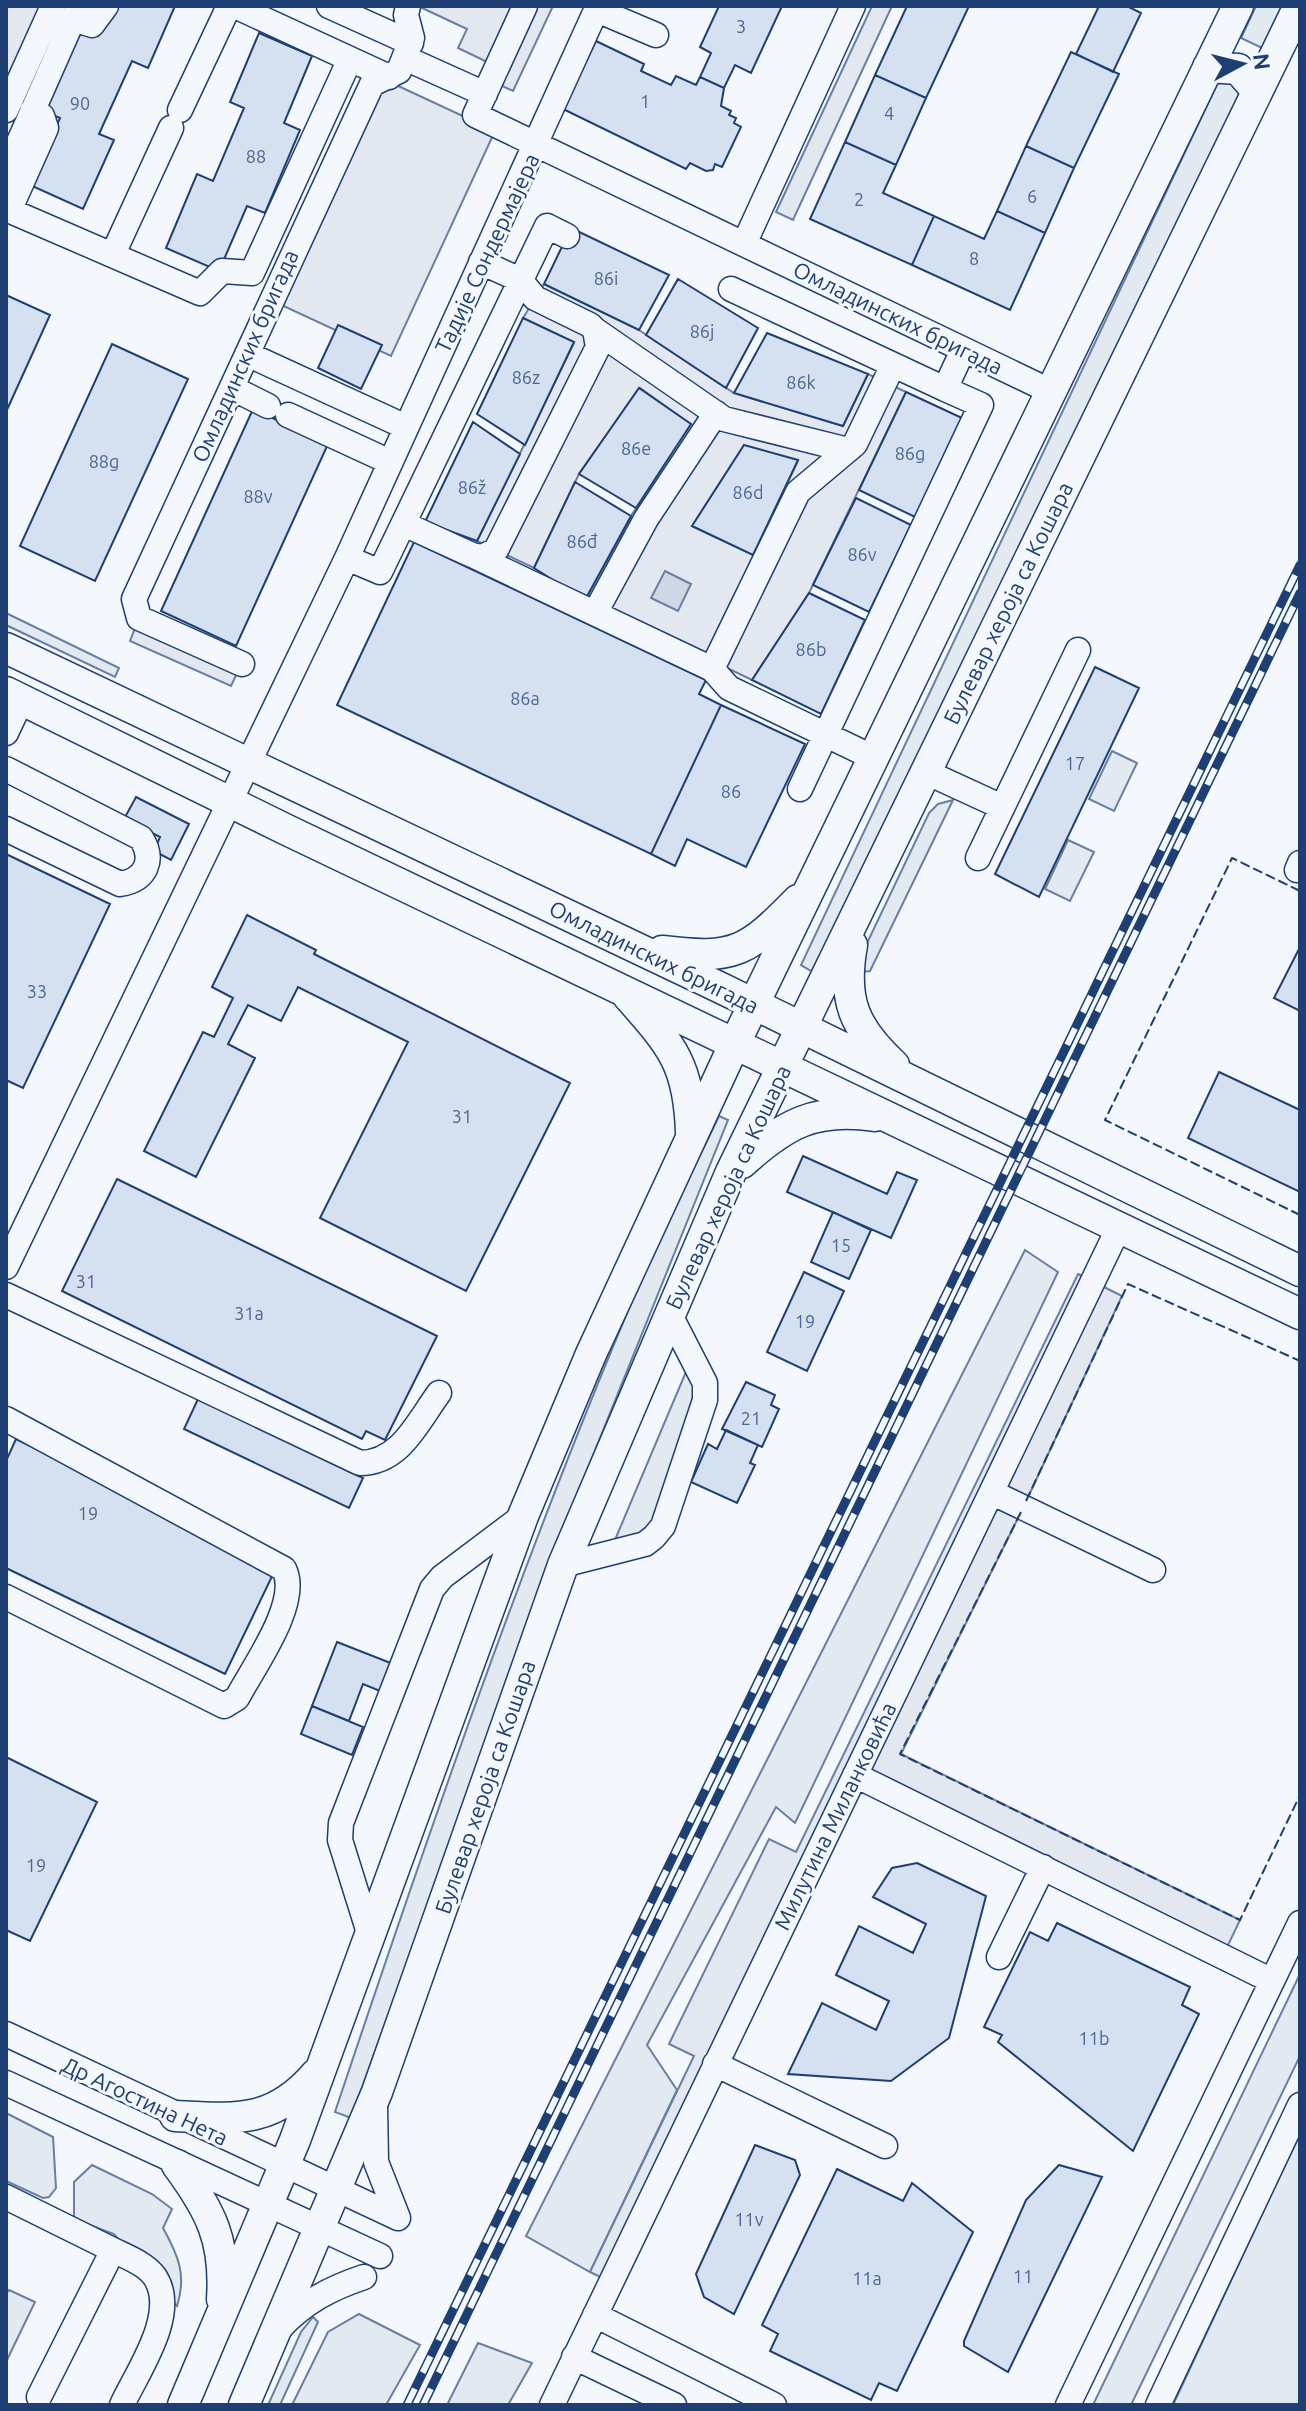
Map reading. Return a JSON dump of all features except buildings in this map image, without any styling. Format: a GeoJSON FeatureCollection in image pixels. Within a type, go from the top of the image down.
{"type":"FeatureCollection","features":[{"type":"Feature","properties":{"kind":"main road"},"geometry":{"type":"LineString","coordinates":[[183,2405],[285,2167],[523,1516],[591,1354],[735,1043],[1238,6]]}},
{"type":"Feature","properties":{"kind":"main road","name":"Булевар хероја са Кошара"},"geometry":{"type":"LineString","coordinates":[[244,2405],[377,2092],[563,1565],[731,1172],[1299,6]]}},
{"type":"Feature","properties":{"kind":"main road"},"geometry":{"type":"LineString","coordinates":[[1224,35],[1247,54],[1274,58]]}},
{"type":"Feature","properties":{"kind":"main road"},"geometry":{"type":"LineString","coordinates":[[1208,67],[1238,69],[1257,91]]}},
{"type":"Feature","properties":{"kind":"main road","name":"Омладинских бригада"},"geometry":{"type":"LineString","coordinates":[[6,648],[250,761],[1300,1271]]}},
{"type":"Feature","properties":{"kind":"main road","name":"Омладинских бригада"},"geometry":{"type":"LineString","coordinates":[[14,695],[1300,1314]]}},
{"type":"Feature","properties":{"kind":"main road"},"geometry":{"type":"LineString","coordinates":[[637,948],[682,954],[730,954],[751,945],[816,881]]}},
{"type":"Feature","properties":{"kind":"main road"},"geometry":{"type":"LineString","coordinates":[[857,916],[848,966],[852,1008],[868,1039],[910,1081]]}},
{"type":"Feature","properties":{"kind":"main road"},"geometry":{"type":"LineString","coordinates":[[619,986],[661,1033],[684,1071],[691,1135]]}},
{"type":"Feature","properties":{"kind":"main road"},"geometry":{"type":"LineString","coordinates":[[731,1172],[788,1126],[802,1119],[857,1114],[898,1120]]}},
{"type":"Feature","properties":{"kind":"main road"},"geometry":{"type":"LineString","coordinates":[[175,2116],[240,2119],[263,2114],[297,2094],[323,2067]]}},
{"type":"Feature","properties":{"kind":"main road"},"geometry":{"type":"LineString","coordinates":[[177,2165],[196,2190],[220,2240],[224,2270],[221,2316]]}},
{"type":"Feature","properties":{"kind":"street"},"geometry":{"type":"LineString","coordinates":[[69,10],[86,24],[97,23],[106,6]]}},
{"type":"Feature","properties":{"kind":"street"},"geometry":{"type":"LineString","coordinates":[[113,254],[175,119],[232,6],[389,77]]}},
{"type":"Feature","properties":{"kind":"street"},"geometry":{"type":"LineString","coordinates":[[408,6],[408,50]]}},
{"type":"Feature","properties":{"kind":"street"},"geometry":{"type":"LineString","coordinates":[[525,6],[475,115],[535,145],[598,8],[656,35]]}},
{"type":"Feature","properties":{"kind":"street"},"geometry":{"type":"LineString","coordinates":[[744,244],[853,6]]}},
{"type":"Feature","properties":{"kind":"street"},"geometry":{"type":"LineString","coordinates":[[6,110],[69,10]]}},
{"type":"Feature","properties":{"kind":"street"},"geometry":{"type":"LineString","coordinates":[[6,171],[69,10]]}},
{"type":"Feature","properties":{"kind":"street"},"geometry":{"type":"LineString","coordinates":[[32,111],[42,116],[46,128],[8,210],[200,293],[222,271],[252,273],[354,12],[408,50],[485,94]]}},
{"type":"Feature","properties":{"kind":"street","name":"Омладинских бригада"},"geometry":{"type":"LineString","coordinates":[[242,664],[139,618],[133,607],[372,84],[399,71],[408,50]]}},
{"type":"Feature","properties":{"kind":"street","name":"Тадије Сондермајера"},"geometry":{"type":"LineString","coordinates":[[7,1262],[347,558],[535,145],[744,244]]}},
{"type":"Feature","properties":{"kind":"street"},"geometry":{"type":"LineString","coordinates":[[347,558],[388,576],[404,524],[547,226],[567,236]]}},
{"type":"Feature","properties":{"kind":"street","name":"Омладинских бригада"},"geometry":{"type":"LineString","coordinates":[[744,244],[1052,392]]}},
{"type":"Feature","properties":{"kind":"street"},"geometry":{"type":"LineString","coordinates":[[481,262],[520,280],[535,298],[595,330],[724,419],[848,450]]}},
{"type":"Feature","properties":{"kind":"street"},"geometry":{"type":"LineString","coordinates":[[731,289],[981,405],[800,789]]}},
{"type":"Feature","properties":{"kind":"street"},"geometry":{"type":"LineString","coordinates":[[472,555],[490,554],[502,542],[598,347],[595,330]]}},
{"type":"Feature","properties":{"kind":"street"},"geometry":{"type":"LineString","coordinates":[[945,389],[963,350]]}},
{"type":"Feature","properties":{"kind":"street"},"geometry":{"type":"LineString","coordinates":[[247,354],[406,427]]}},
{"type":"Feature","properties":{"kind":"street"},"geometry":{"type":"LineString","coordinates":[[712,669],[798,492],[855,444],[893,365]]}},
{"type":"Feature","properties":{"kind":"street"},"geometry":{"type":"LineString","coordinates":[[232,388],[390,462]]}},
{"type":"Feature","properties":{"kind":"street"},"geometry":{"type":"LineString","coordinates":[[595,613],[646,519],[716,413]]}},
{"type":"Feature","properties":{"kind":"street"},"geometry":{"type":"LineString","coordinates":[[404,524],[712,669],[729,688],[874,758]]}},
{"type":"Feature","properties":{"kind":"street"},"geometry":{"type":"LineString","coordinates":[[978,858],[1078,650]]}},
{"type":"Feature","properties":{"kind":"street"},"geometry":{"type":"LineString","coordinates":[[6,733],[14,695]]}},
{"type":"Feature","properties":{"kind":"street"},"geometry":{"type":"LineString","coordinates":[[6,769],[141,838],[148,849],[149,862],[143,874],[133,882],[120,884],[6,829]]}},
{"type":"Feature","properties":{"kind":"street"},"geometry":{"type":"LineString","coordinates":[[926,772],[1002,807]]}},
{"type":"Feature","properties":{"kind":"street","name":"Милутина Миланковића"},"geometry":{"type":"LineString","coordinates":[[552,2405],[1119,1227]]}},
{"type":"Feature","properties":{"kind":"street"},"geometry":{"type":"LineString","coordinates":[[6,1295],[360,1463],[374,1463],[394,1455],[439,1393]]}},
{"type":"Feature","properties":{"kind":"street"},"geometry":{"type":"LineString","coordinates":[[563,1565],[645,1544],[663,1526],[705,1400],[701,1372],[669,1313]]}},
{"type":"Feature","properties":{"kind":"street"},"geometry":{"type":"LineString","coordinates":[[6,1419],[284,1569],[291,1582],[287,1603],[237,1698],[224,1706],[6,1597]]}},
{"type":"Feature","properties":{"kind":"street"},"geometry":{"type":"LineString","coordinates":[[993,1493],[1153,1570]]}},
{"type":"Feature","properties":{"kind":"street"},"geometry":{"type":"LineString","coordinates":[[370,1936],[340,1840],[341,1823],[432,1589],[442,1577],[523,1516]]}},
{"type":"Feature","properties":{"kind":"street"},"geometry":{"type":"LineString","coordinates":[[855,1775],[1272,1981]]}},
{"type":"Feature","properties":{"kind":"street"},"geometry":{"type":"LineString","coordinates":[[999,1957],[1043,1867]]}},
{"type":"Feature","properties":{"kind":"street"},"geometry":{"type":"LineString","coordinates":[[1068,2405],[1300,1923]]}},
{"type":"Feature","properties":{"kind":"street","name":"Др Агостина Нета"},"geometry":{"type":"LineString","coordinates":[[6,2034],[175,2116],[398,2218],[376,2162],[373,2125],[377,2092]]}},
{"type":"Feature","properties":{"kind":"street"},"geometry":{"type":"LineString","coordinates":[[715,2064],[885,2146]]}},
{"type":"Feature","properties":{"kind":"street","name":"Др Агостина Нета"},"geometry":{"type":"LineString","coordinates":[[6,2083],[177,2165],[380,2256]]}},
{"type":"Feature","properties":{"kind":"street"},"geometry":{"type":"LineString","coordinates":[[1158,2405],[1300,2105]]}},
{"type":"Feature","properties":{"kind":"street"},"geometry":{"type":"LineString","coordinates":[[6,2197],[152,2273],[161,2301],[158,2328],[122,2405]]}},
{"type":"Feature","properties":{"kind":"street"},"geometry":{"type":"LineString","coordinates":[[39,2397],[113,2250]]}},
{"type":"Feature","properties":{"kind":"street"},"geometry":{"type":"LineString","coordinates":[[273,2336],[310,2302],[338,2285],[364,2277]]}},
{"type":"Feature","properties":{"kind":"street"},"geometry":{"type":"LineString","coordinates":[[595,2315],[774,2405]]}},
{"type":"Feature","properties":{"kind":"street"},"geometry":{"type":"LineString","coordinates":[[574,2357],[674,2405]]}},
{"type":"Feature","properties":{"kind":"shaded area"},"geometry":{"type":"Polygon","coordinates":[[[6,6],[45,6],[6,91],[6,6]]]}},
{"type":"Feature","properties":{"kind":"shaded area"},"geometry":{"type":"Polygon","coordinates":[[[418,6],[553,6],[513,91],[500,85],[506,71],[458,48],[467,29],[418,6]]]}},
{"type":"Feature","properties":{"kind":"shaded area"},"geometry":{"type":"Polygon","coordinates":[[[872,6],[892,6],[793,220],[776,212],[872,6]]]}},
{"type":"Feature","properties":{"kind":"shaded area"},"geometry":{"type":"Polygon","coordinates":[[[1256,6],[1282,6],[1262,48],[1241,38],[1256,6]]]}},
{"type":"Feature","properties":{"kind":"shaded area"},"geometry":{"type":"Polygon","coordinates":[[[366,71],[495,131],[391,356],[262,296],[366,71]]]}},
{"type":"Feature","properties":{"kind":"shaded area"},"geometry":{"type":"Polygon","coordinates":[[[1221,76],[1244,87],[818,975],[801,965],[1221,76]]]}},
{"type":"Feature","properties":{"kind":"shaded area"},"geometry":{"type":"Polygon","coordinates":[[[544,284],[639,330],[734,393],[843,426],[868,374],[906,392],[809,593],[752,680],[585,600],[631,516],[690,424],[640,388],[579,474],[534,568],[477,541],[574,343],[523,318],[544,284]],[[744,446],[692,526],[753,555],[798,461],[744,446]]]}},
{"type":"Feature","properties":{"kind":"shaded area"},"geometry":{"type":"Polygon","coordinates":[[[665,571],[691,584],[678,611],[651,598],[665,571]]]}},
{"type":"Feature","properties":{"kind":"shaded area"},"geometry":{"type":"Polygon","coordinates":[[[6,613],[119,668],[115,677],[6,625],[6,613]]]}},
{"type":"Feature","properties":{"kind":"shaded area"},"geometry":{"type":"Polygon","coordinates":[[[137,623],[239,669],[231,686],[130,641],[137,623]]]}},
{"type":"Feature","properties":{"kind":"shaded area"},"geometry":{"type":"Polygon","coordinates":[[[1112,751],[1137,763],[1114,811],[1089,799],[1112,751]]]}},
{"type":"Feature","properties":{"kind":"shaded area"},"geometry":{"type":"Polygon","coordinates":[[[953,800],[870,971],[861,972],[868,941],[929,813],[938,804],[953,800]]]}},
{"type":"Feature","properties":{"kind":"shaded area"},"geometry":{"type":"Polygon","coordinates":[[[1068,840],[1094,852],[1070,901],[1045,889],[1068,840]]]}},
{"type":"Feature","properties":{"kind":"shaded area"},"geometry":{"type":"Polygon","coordinates":[[[719,1116],[728,1120],[563,1530],[351,2118],[335,2112],[443,1797],[557,1485],[650,1259],[719,1116]]]}},
{"type":"Feature","properties":{"kind":"shaded area"},"geometry":{"type":"Polygon","coordinates":[[[1025,1250],[1058,1272],[795,1823],[776,1807],[647,2045],[677,2090],[590,2272],[526,2236],[1025,1250]]]}},
{"type":"Feature","properties":{"kind":"shaded area"},"geometry":{"type":"Polygon","coordinates":[[[1078,1274],[1122,1296],[1023,1508],[901,1754],[1240,1920],[1221,1960],[862,1787],[621,2287],[590,2272],[694,2056],[669,2044],[769,1839],[796,1852],[1078,1274]]]}},
{"type":"Feature","properties":{"kind":"shaded area"},"geometry":{"type":"Polygon","coordinates":[[[688,1367],[698,1396],[660,1517],[638,1537],[612,1547],[688,1367]]]}},
{"type":"Feature","properties":{"kind":"shaded area"},"geometry":{"type":"Polygon","coordinates":[[[1300,1974],[1300,2056],[1131,2405],[1093,2405],[1300,1974]]]}},
{"type":"Feature","properties":{"kind":"shaded area"},"geometry":{"type":"Polygon","coordinates":[[[6,2113],[53,2137],[56,2188],[49,2197],[43,2198],[6,2181],[6,2113]]]}},
{"type":"Feature","properties":{"kind":"shaded area"},"geometry":{"type":"Polygon","coordinates":[[[1300,2133],[1300,2405],[1173,2405],[1300,2133]]]}},
{"type":"Feature","properties":{"kind":"shaded area"},"geometry":{"type":"Polygon","coordinates":[[[92,2165],[152,2194],[172,2209],[163,2228],[173,2247],[181,2275],[177,2306],[114,2234],[74,2219],[74,2182],[92,2165]]]}},
{"type":"Feature","properties":{"kind":"shaded area"},"geometry":{"type":"Polygon","coordinates":[[[9,2290],[35,2302],[6,2362],[6,2294],[9,2290]]]}},
{"type":"Feature","properties":{"kind":"shaded area"},"geometry":{"type":"Polygon","coordinates":[[[359,2314],[420,2345],[386,2405],[292,2405],[328,2332],[359,2314]]]}},
{"type":"Feature","properties":{"kind":"shaded area"},"geometry":{"type":"Polygon","coordinates":[[[313,2317],[318,2322],[280,2405],[268,2405],[301,2332],[313,2317]]]}},
{"type":"Feature","properties":{"kind":"shaded area"},"geometry":{"type":"Polygon","coordinates":[[[478,2343],[532,2363],[508,2405],[447,2405],[478,2343]]]}},
{"type":"Feature","properties":{"kind":"railway"},"geometry":{"type":"LineString","coordinates":[[407,2405],[1300,565]]}},
{"type":"Feature","properties":{"kind":"railway"},"geometry":{"type":"LineString","coordinates":[[423,2405],[1300,593]]}},
{"type":"Feature","properties":{"kind":"fence"},"geometry":{"type":"LineString","coordinates":[[1300,891],[1232,858],[1105,1120],[1300,1215]]}},
{"type":"Feature","properties":{"kind":"fence"},"geometry":{"type":"LineString","coordinates":[[1026,1501],[1128,1284],[1300,1361]]}},
{"type":"Feature","properties":{"kind":"fence"},"geometry":{"type":"LineString","coordinates":[[1021,1512],[900,1754],[1240,1920],[1300,1795]]}}]}
